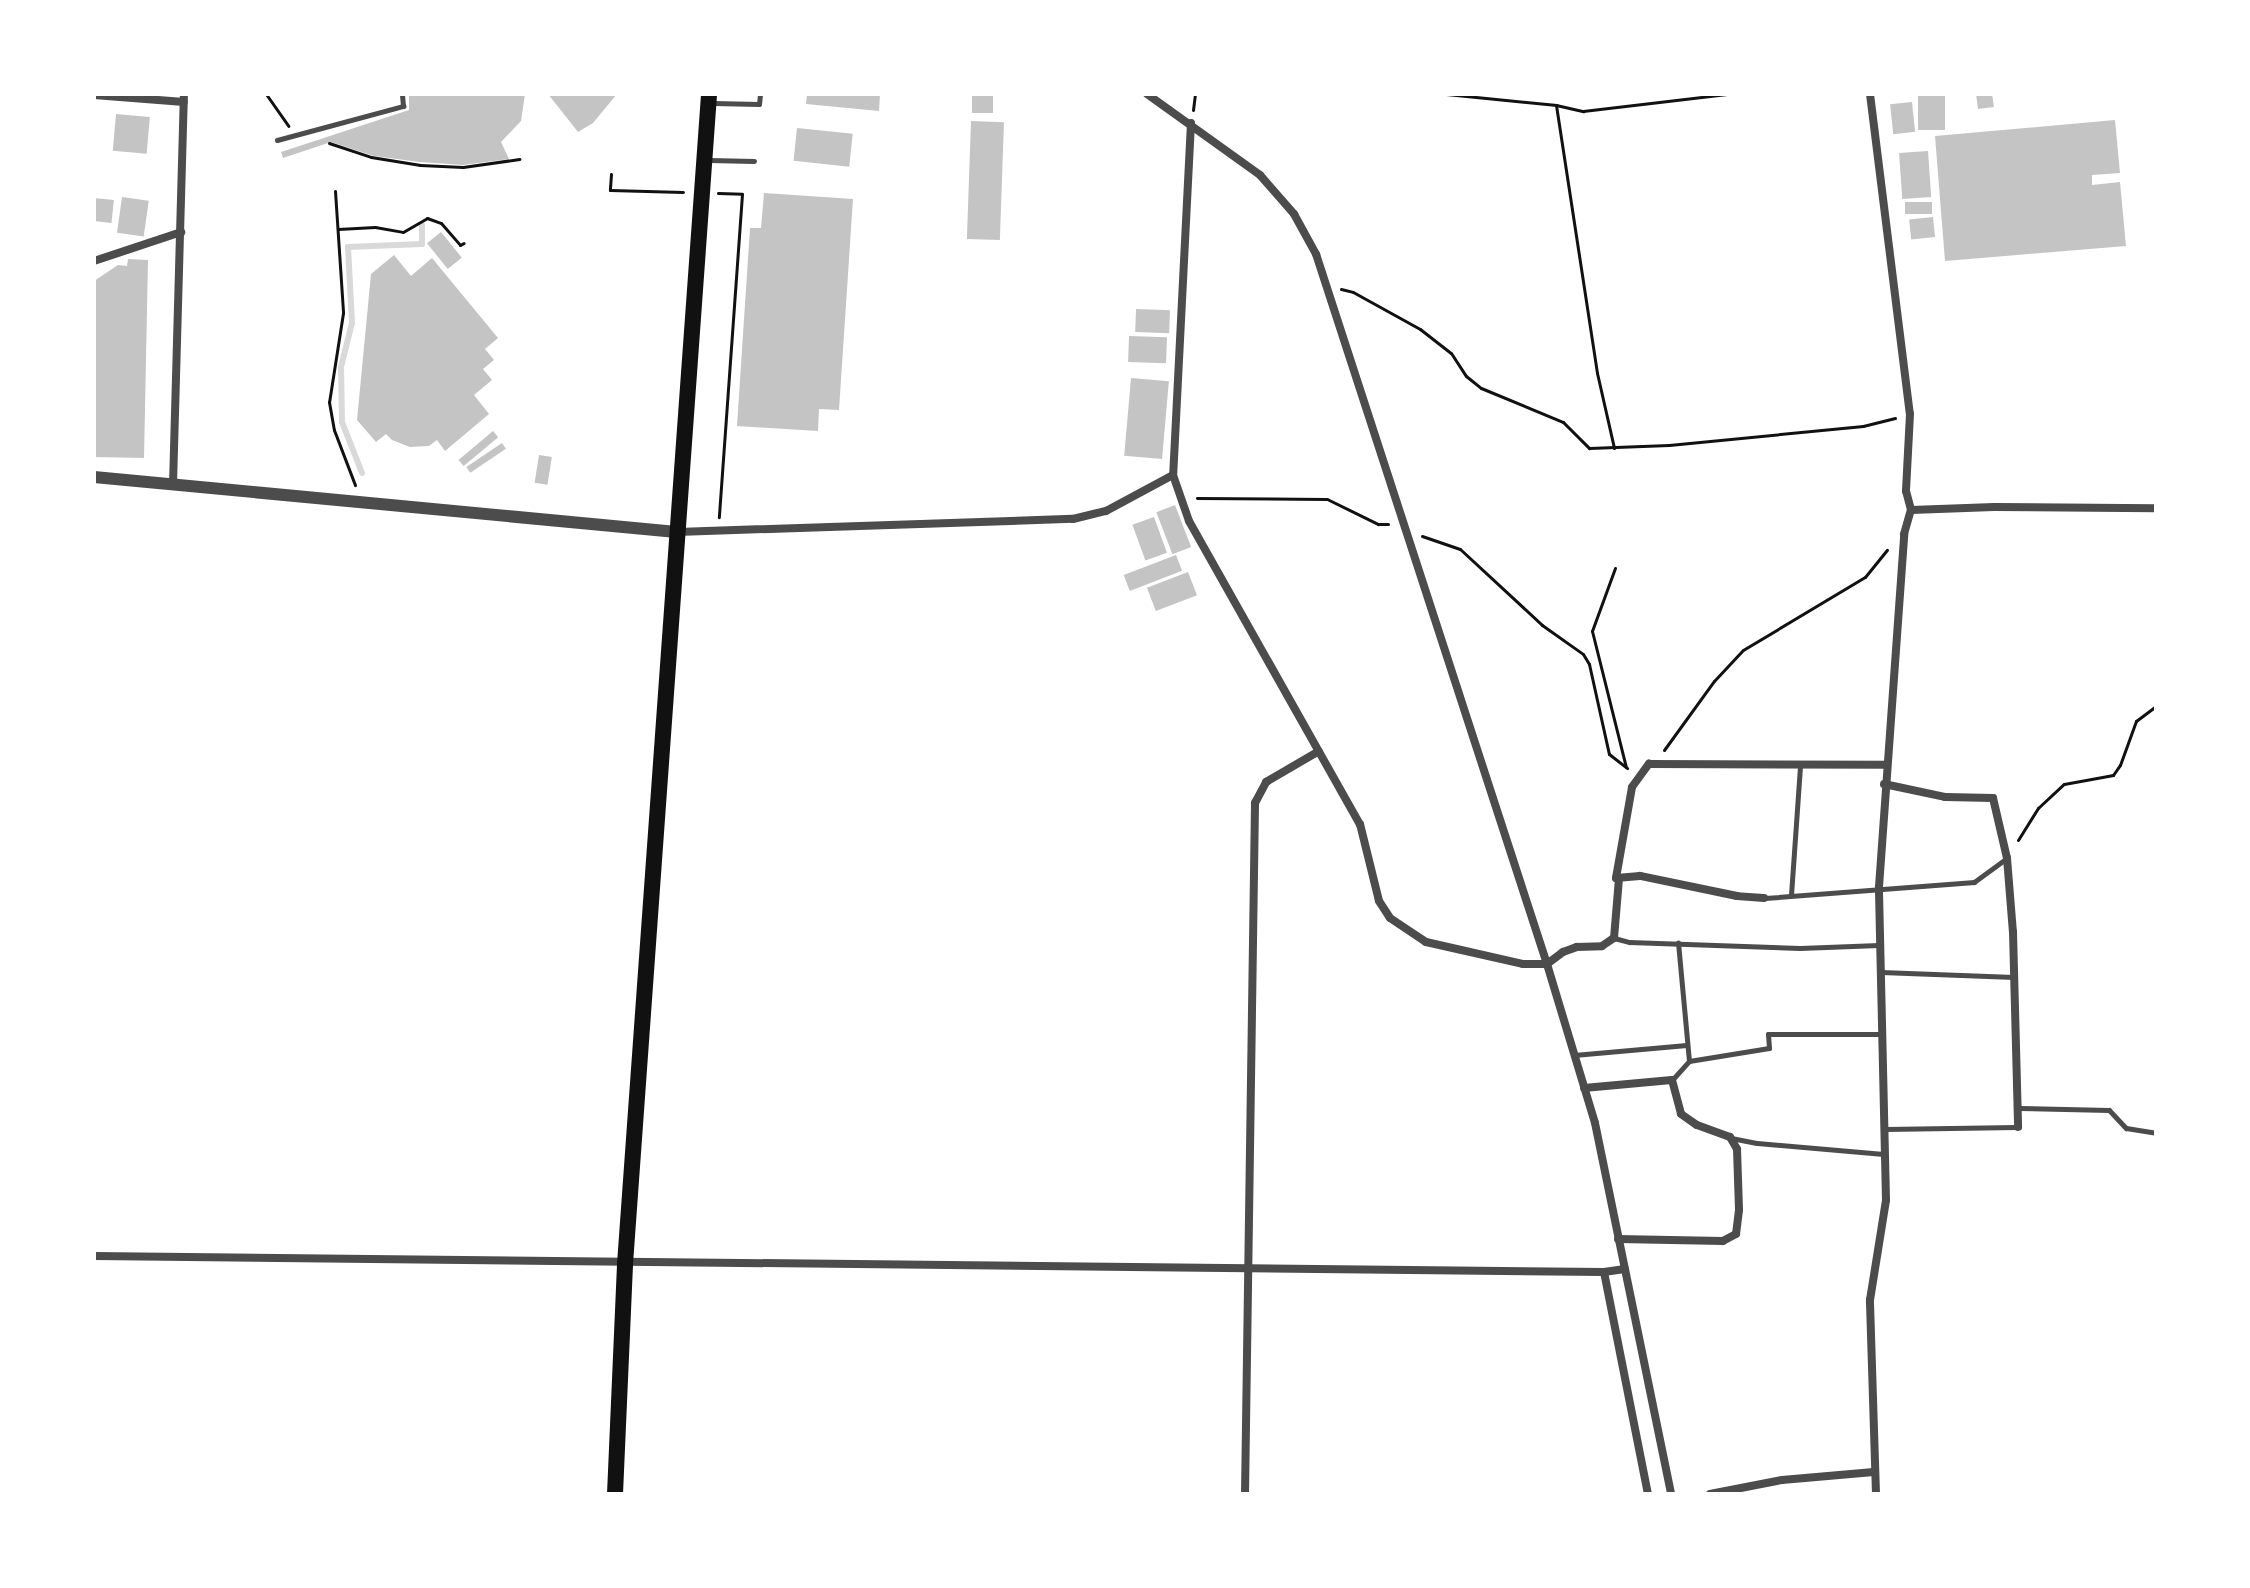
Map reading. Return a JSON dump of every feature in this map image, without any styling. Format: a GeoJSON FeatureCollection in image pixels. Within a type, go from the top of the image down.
{"type":"FeatureCollection","features":[{"type":"Feature","properties":{"kind":"main road"},"geometry":{"type":"LineString","coordinates":[[615,1494],[625,1264],[708,98]]}},
{"type":"Feature","properties":{"kind":"street"},"geometry":{"type":"LineString","coordinates":[[1147,94],[1260,175],[1294,214],[1316,254],[1547,964],[1584,1088],[1671,1494]]}},
{"type":"Feature","properties":{"kind":"street"},"geometry":{"type":"LineString","coordinates":[[1870,94],[1910,414],[1906,491],[1911,510],[1904,534],[1879,887],[1885,1154],[1884,1229],[1870,1300],[1876,1494]]}},
{"type":"Feature","properties":{"kind":"street"},"geometry":{"type":"LineString","coordinates":[[94,95],[184,98],[173,485]]}},
{"type":"Feature","properties":{"kind":"street"},"geometry":{"type":"LineString","coordinates":[[1191,123],[1173,475],[1189,521],[1360,824],[1379,901],[1390,918],[1426,942],[1523,964],[1547,964],[1563,952],[1577,947],[1602,946],[1614,938],[1619,879],[1616,878],[1616,862],[1632,787],[1649,764],[1886,765]]}},
{"type":"Feature","properties":{"kind":"street"},"geometry":{"type":"LineString","coordinates":[[94,261],[181,232]]}},
{"type":"Feature","properties":{"kind":"street"},"geometry":{"type":"LineString","coordinates":[[94,477],[676,532],[1073,519],[1106,511],[1173,475]]}},
{"type":"Feature","properties":{"kind":"street"},"geometry":{"type":"LineString","coordinates":[[1911,510],[2156,508]]}},
{"type":"Feature","properties":{"kind":"street"},"geometry":{"type":"LineString","coordinates":[[1245,1494],[1255,803],[1266,782],[1319,751]]}},
{"type":"Feature","properties":{"kind":"street"},"geometry":{"type":"LineString","coordinates":[[1884,784],[1945,797],[1993,798],[2007,858],[2015,977],[2013,1019],[2018,1127]]}},
{"type":"Feature","properties":{"kind":"street"},"geometry":{"type":"LineString","coordinates":[[1619,879],[1640,876],[1737,896],[1764,898]]}},
{"type":"Feature","properties":{"kind":"street"},"geometry":{"type":"LineString","coordinates":[[1584,1088],[1672,1080],[1681,1114],[1697,1125],[1730,1137],[1737,1149],[1739,1210],[1736,1234],[1723,1241],[1618,1239]]}},
{"type":"Feature","properties":{"kind":"street"},"geometry":{"type":"LineString","coordinates":[[94,1256],[625,1264],[1604,1272],[1625,1269]]}},
{"type":"Feature","properties":{"kind":"street"},"geometry":{"type":"LineString","coordinates":[[1604,1272],[1648,1494]]}},
{"type":"Feature","properties":{"kind":"street"},"geometry":{"type":"LineString","coordinates":[[1710,1494],[1782,1480],[1874,1472]]}},
{"type":"Feature","properties":{"kind":"lane"},"geometry":{"type":"LineString","coordinates":[[277,140],[403,106],[402,94]]}},
{"type":"Feature","properties":{"kind":"lane"},"geometry":{"type":"LineString","coordinates":[[708,98],[759,104],[760,94]]}},
{"type":"Feature","properties":{"kind":"lane"},"geometry":{"type":"LineString","coordinates":[[704,160],[754,161]]}},
{"type":"Feature","properties":{"kind":"lane"},"geometry":{"type":"LineString","coordinates":[[1791,895],[1800,766]]}},
{"type":"Feature","properties":{"kind":"lane"},"geometry":{"type":"LineString","coordinates":[[1764,898],[1974,882],[2007,858]]}},
{"type":"Feature","properties":{"kind":"lane"},"geometry":{"type":"LineString","coordinates":[[1614,938],[1629,942],[1800,948],[1880,945]]}},
{"type":"Feature","properties":{"kind":"lane"},"geometry":{"type":"LineString","coordinates":[[1678,943],[1689,1061]]}},
{"type":"Feature","properties":{"kind":"lane"},"geometry":{"type":"LineString","coordinates":[[1881,972],[2015,977]]}},
{"type":"Feature","properties":{"kind":"lane"},"geometry":{"type":"LineString","coordinates":[[1672,1080],[1689,1061],[1769,1048],[1768,1034],[1883,1034]]}},
{"type":"Feature","properties":{"kind":"lane"},"geometry":{"type":"LineString","coordinates":[[1574,1055],[1687,1045]]}},
{"type":"Feature","properties":{"kind":"lane"},"geometry":{"type":"LineString","coordinates":[[2019,1108],[2109,1110],[2126,1128],[2156,1133]]}},
{"type":"Feature","properties":{"kind":"lane"},"geometry":{"type":"LineString","coordinates":[[1885,1129],[2018,1127]]}},
{"type":"Feature","properties":{"kind":"lane"},"geometry":{"type":"LineString","coordinates":[[1730,1137],[1757,1143],[1885,1154]]}},
{"type":"Feature","properties":{"kind":"path"},"geometry":{"type":"LineString","coordinates":[[266,94],[296,135]]}},
{"type":"Feature","properties":{"kind":"path"},"geometry":{"type":"LineString","coordinates":[[1446,94],[1556,105],[1583,111],[1727,94]]}},
{"type":"Feature","properties":{"kind":"path"},"geometry":{"type":"LineString","coordinates":[[1556,105],[1597,373],[1614,448]]}},
{"type":"Feature","properties":{"kind":"path"},"geometry":{"type":"LineString","coordinates":[[329,143],[360,154],[420,165],[478,166],[519,159]]}},
{"type":"Feature","properties":{"kind":"path"},"geometry":{"type":"LineString","coordinates":[[611,174],[610,190],[684,192]]}},
{"type":"Feature","properties":{"kind":"path"},"geometry":{"type":"LineString","coordinates":[[335,191],[343,313],[329,402],[334,430],[355,485]]}},
{"type":"Feature","properties":{"kind":"path"},"geometry":{"type":"LineString","coordinates":[[713,193],[742,194],[720,517]]}},
{"type":"Feature","properties":{"kind":"path"},"geometry":{"type":"LineString","coordinates":[[338,229],[375,227],[403,232],[418,220],[427,218],[441,223],[460,245],[464,243]]}},
{"type":"Feature","properties":{"kind":"path"},"geometry":{"type":"LineString","coordinates":[[1326,286],[1353,292],[1420,329],[1451,353],[1466,376],[1481,388],[1563,422],[1589,448],[1863,426],[1910,414]]}},
{"type":"Feature","properties":{"kind":"path"},"geometry":{"type":"LineString","coordinates":[[1181,498],[1327,499],[1378,524],[1404,524]]}},
{"type":"Feature","properties":{"kind":"path"},"geometry":{"type":"LineString","coordinates":[[1659,763],[1683,722],[1743,650],[1865,577],[1904,534]]}},
{"type":"Feature","properties":{"kind":"path"},"geometry":{"type":"LineString","coordinates":[[1407,535],[1421,535],[1460,549],[1542,625],[1583,654],[1609,754],[1640,778]]}},
{"type":"Feature","properties":{"kind":"path"},"geometry":{"type":"LineString","coordinates":[[1615,568],[1592,631],[1626,767]]}},
{"type":"Feature","properties":{"kind":"path"},"geometry":{"type":"LineString","coordinates":[[1587,661],[1599,656]]}},
{"type":"Feature","properties":{"kind":"path"},"geometry":{"type":"LineString","coordinates":[[2007,858],[2038,808],[2064,784],[2113,775],[2136,721],[2156,706]]}},
{"type":"Feature","properties":{"kind":"building"},"geometry":{"type":"Polygon","coordinates":[[[409,94],[525,94],[521,121],[501,142],[509,159],[463,165],[420,162],[374,156],[331,142],[283,158],[281,152],[409,110],[409,94]]]}},
{"type":"Feature","properties":{"kind":"building"},"geometry":{"type":"Polygon","coordinates":[[[548,94],[617,94],[593,123],[578,132],[548,94]]]}},
{"type":"Feature","properties":{"kind":"building"},"geometry":{"type":"Polygon","coordinates":[[[807,94],[880,94],[879,111],[806,104],[807,94]]]}},
{"type":"Feature","properties":{"kind":"building"},"geometry":{"type":"Polygon","coordinates":[[[972,94],[993,94],[993,113],[972,113],[972,94]]]}},
{"type":"Feature","properties":{"kind":"building"},"geometry":{"type":"Polygon","coordinates":[[[1918,94],[1945,94],[1945,130],[1918,130],[1918,94]]]}},
{"type":"Feature","properties":{"kind":"building"},"geometry":{"type":"Polygon","coordinates":[[[1976,94],[1992,94],[1994,107],[1978,109],[1976,94]]]}},
{"type":"Feature","properties":{"kind":"building"},"geometry":{"type":"Polygon","coordinates":[[[1912,102],[1915,132],[1893,134],[1890,104],[1912,102]]]}},
{"type":"Feature","properties":{"kind":"building"},"geometry":{"type":"Polygon","coordinates":[[[116,114],[150,117],[147,154],[113,151],[116,114]]]}},
{"type":"Feature","properties":{"kind":"building"},"geometry":{"type":"Polygon","coordinates":[[[2115,120],[2120,173],[2092,175],[2092,185],[2120,182],[2126,246],[1945,261],[1935,136],[2115,120]]]}},
{"type":"Feature","properties":{"kind":"building"},"geometry":{"type":"Polygon","coordinates":[[[971,121],[1004,122],[1000,240],[967,239],[971,121]]]}},
{"type":"Feature","properties":{"kind":"building"},"geometry":{"type":"Polygon","coordinates":[[[797,128],[853,134],[849,167],[794,161],[797,128]]]}},
{"type":"Feature","properties":{"kind":"building"},"geometry":{"type":"Polygon","coordinates":[[[1928,151],[1931,197],[1902,199],[1899,153],[1928,151]]]}},
{"type":"Feature","properties":{"kind":"building"},"geometry":{"type":"Polygon","coordinates":[[[764,193],[853,199],[839,410],[819,409],[818,431],[737,426],[750,228],[761,228],[764,193]]]}},
{"type":"Feature","properties":{"kind":"building"},"geometry":{"type":"Polygon","coordinates":[[[122,197],[149,201],[144,236],[117,233],[122,197]]]}},
{"type":"Feature","properties":{"kind":"building"},"geometry":{"type":"Polygon","coordinates":[[[94,198],[114,200],[111,223],[94,221],[94,198]]]}},
{"type":"Feature","properties":{"kind":"building"},"geometry":{"type":"Polygon","coordinates":[[[1905,202],[1932,202],[1932,214],[1905,214],[1905,202]]]}},
{"type":"Feature","properties":{"kind":"building"},"geometry":{"type":"Polygon","coordinates":[[[1933,217],[1935,237],[1911,239],[1909,220],[1933,217]]]}},
{"type":"Feature","properties":{"kind":"building"},"geometry":{"type":"Polygon","coordinates":[[[441,232],[462,258],[448,269],[427,243],[441,232]]]}},
{"type":"Feature","properties":{"kind":"building"},"geometry":{"type":"Polygon","coordinates":[[[394,255],[411,276],[432,258],[498,338],[485,349],[494,360],[483,369],[492,380],[474,395],[489,414],[445,451],[437,440],[429,446],[410,447],[392,440],[386,434],[376,442],[357,420],[371,274],[394,255]]]}},
{"type":"Feature","properties":{"kind":"building"},"geometry":{"type":"Polygon","coordinates":[[[128,259],[148,260],[144,458],[94,457],[94,281],[118,265],[127,266],[128,259]]]}},
{"type":"Feature","properties":{"kind":"building"},"geometry":{"type":"Polygon","coordinates":[[[1136,309],[1170,310],[1169,333],[1135,332],[1136,309]]]}},
{"type":"Feature","properties":{"kind":"building"},"geometry":{"type":"Polygon","coordinates":[[[1129,336],[1167,337],[1166,363],[1128,362],[1129,336]]]}},
{"type":"Feature","properties":{"kind":"building"},"geometry":{"type":"Polygon","coordinates":[[[1131,378],[1169,381],[1162,459],[1124,456],[1131,378]]]}},
{"type":"Feature","properties":{"kind":"building"},"geometry":{"type":"Polygon","coordinates":[[[493,431],[498,437],[464,466],[459,460],[493,431]]]}},
{"type":"Feature","properties":{"kind":"building"},"geometry":{"type":"Polygon","coordinates":[[[502,443],[506,449],[470,473],[466,467],[502,443]]]}},
{"type":"Feature","properties":{"kind":"building"},"geometry":{"type":"Polygon","coordinates":[[[539,455],[552,457],[547,485],[535,483],[539,455]]]}},
{"type":"Feature","properties":{"kind":"building"},"geometry":{"type":"Polygon","coordinates":[[[1175,505],[1191,547],[1172,554],[1156,512],[1175,505]]]}},
{"type":"Feature","properties":{"kind":"building"},"geometry":{"type":"Polygon","coordinates":[[[1154,517],[1167,553],[1145,561],[1132,525],[1154,517]]]}},
{"type":"Feature","properties":{"kind":"building"},"geometry":{"type":"Polygon","coordinates":[[[1176,555],[1182,571],[1130,591],[1124,575],[1176,555]]]}},
{"type":"Feature","properties":{"kind":"building"},"geometry":{"type":"Polygon","coordinates":[[[1188,572],[1197,595],[1156,611],[1147,588],[1188,572]]]}},
{"type":"Feature","properties":{"kind":"waterway"},"geometry":{"type":"LineString","coordinates":[[362,473],[342,422],[341,367],[352,323],[348,247],[422,244],[422,225]]}}]}
